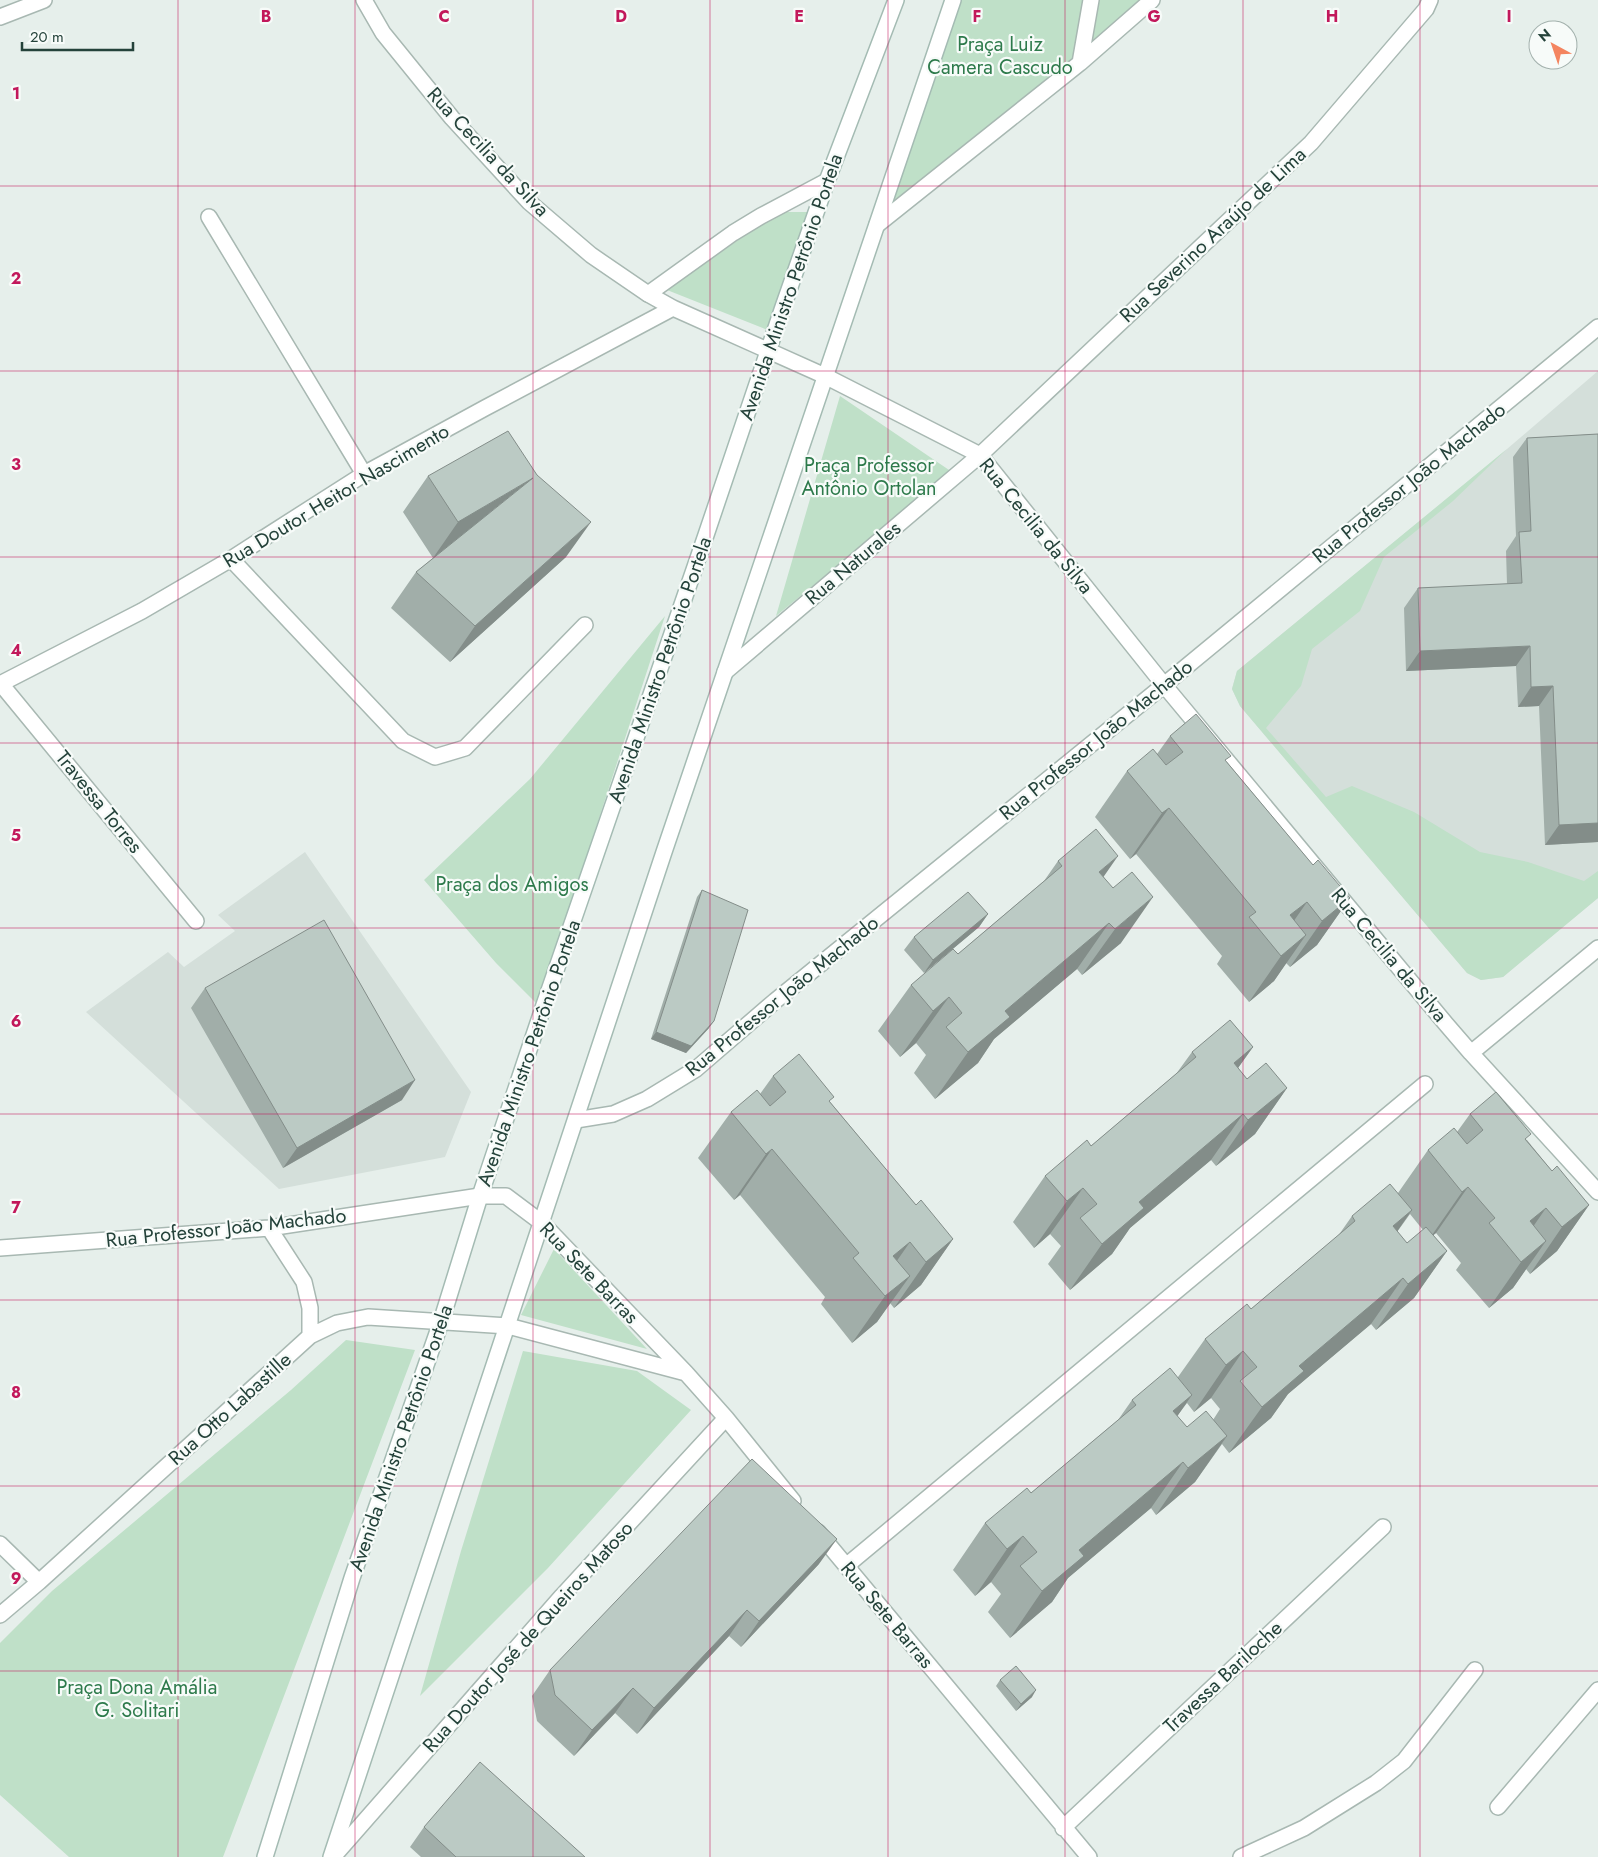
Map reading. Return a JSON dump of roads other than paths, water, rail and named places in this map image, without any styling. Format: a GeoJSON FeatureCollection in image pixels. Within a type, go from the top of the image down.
{"type":"FeatureCollection","features":[{"type":"Feature","properties":{"kind":"street"},"geometry":{"type":"LineString","coordinates":[[0,17],[44,0]]}},
{"type":"Feature","properties":{"kind":"street","name":"Rua Cecilia da Silva"},"geometry":{"type":"LineString","coordinates":[[364,0],[383,33],[452,118],[529,202],[590,254],[648,294],[673,308],[825,376],[980,455],[1164,685],[1471,1053],[1598,1192]]}},
{"type":"Feature","properties":{"kind":"street","name":"Avenida Ministro Petrônio Portela"},"geometry":{"type":"LineString","coordinates":[[265,1857],[352,1578],[441,1322],[480,1196],[768,350],[827,181],[896,0]]}},
{"type":"Feature","properties":{"kind":"street"},"geometry":{"type":"LineString","coordinates":[[332,1857],[725,672],[953,0]]}},
{"type":"Feature","properties":{"kind":"street"},"geometry":{"type":"LineString","coordinates":[[1080,63],[1091,0]]}},
{"type":"Feature","properties":{"kind":"street"},"geometry":{"type":"LineString","coordinates":[[877,225],[1080,63],[1152,0]]}},
{"type":"Feature","properties":{"kind":"street","name":"Rua Severino Araújo de Lima"},"geometry":{"type":"LineString","coordinates":[[980,455],[1311,143],[1426,8],[1430,0]]}},
{"type":"Feature","properties":{"kind":"street"},"geometry":{"type":"LineString","coordinates":[[648,294],[733,233],[827,181]]}},
{"type":"Feature","properties":{"kind":"street"},"geometry":{"type":"LineString","coordinates":[[209,217],[364,474]]}},
{"type":"Feature","properties":{"kind":"street","name":"Rua Doutor Heitor Nascimento"},"geometry":{"type":"LineString","coordinates":[[1,684],[142,611],[231,560],[364,474],[673,308]]}},
{"type":"Feature","properties":{"kind":"street","name":"Rua Professor João Machado"},"geometry":{"type":"LineString","coordinates":[[576,1120],[613,1114],[647,1099],[696,1069],[775,1001],[1164,685],[1598,327]]}},
{"type":"Feature","properties":{"kind":"street","name":"Rua Naturales"},"geometry":{"type":"LineString","coordinates":[[725,672],[980,455]]}},
{"type":"Feature","properties":{"kind":"street"},"geometry":{"type":"LineString","coordinates":[[231,560],[404,741],[435,758],[465,748],[585,625]]}},
{"type":"Feature","properties":{"kind":"street","name":"Travessa Torres"},"geometry":{"type":"LineString","coordinates":[[1,684],[196,920]]}},
{"type":"Feature","properties":{"kind":"street"},"geometry":{"type":"LineString","coordinates":[[1471,1053],[1598,948]]}},
{"type":"Feature","properties":{"kind":"street"},"geometry":{"type":"LineString","coordinates":[[846,1566],[1425,1084]]}},
{"type":"Feature","properties":{"kind":"street","name":"Rua Professor João Machado"},"geometry":{"type":"LineString","coordinates":[[0,1248],[269,1228],[480,1196]]}},
{"type":"Feature","properties":{"kind":"street","name":"Rua Sete Barras"},"geometry":{"type":"LineString","coordinates":[[480,1196],[506,1196],[542,1223],[686,1373],[726,1418],[846,1566],[1089,1857]]}},
{"type":"Feature","properties":{"kind":"street"},"geometry":{"type":"LineString","coordinates":[[269,1228],[304,1282],[310,1308],[310,1336]]}},
{"type":"Feature","properties":{"kind":"street","name":"Rua Otto Labastille"},"geometry":{"type":"LineString","coordinates":[[0,1615],[39,1582],[310,1336],[337,1323],[368,1317],[508,1326]]}},
{"type":"Feature","properties":{"kind":"street","name":"Rua Sete Barras"},"geometry":{"type":"LineString","coordinates":[[508,1326],[686,1373]]}},
{"type":"Feature","properties":{"kind":"street","name":"Rua Doutor José de Queiros Matoso"},"geometry":{"type":"LineString","coordinates":[[332,1857],[562,1596],[726,1418]]}},
{"type":"Feature","properties":{"kind":"street","name":"Travessa Bariloche"},"geometry":{"type":"LineString","coordinates":[[1063,1828],[1383,1527]]}},
{"type":"Feature","properties":{"kind":"street"},"geometry":{"type":"LineString","coordinates":[[0,1544],[39,1582]]}},
{"type":"Feature","properties":{"kind":"street"},"geometry":{"type":"LineString","coordinates":[[1241,1857],[1304,1828],[1376,1783],[1404,1761],[1475,1670]]}},
{"type":"Feature","properties":{"kind":"street"},"geometry":{"type":"LineString","coordinates":[[1498,1807],[1598,1690]]}},
{"type":"Feature","properties":{"kind":"park label","name":"Praça Luiz Camera Cascudo"},"geometry":{"type":"Point","coordinates":[1000,56]}},
{"type":"Feature","properties":{"kind":"park label","name":"Praça Professor Antônio Ortolan"},"geometry":{"type":"Point","coordinates":[869,476]}},
{"type":"Feature","properties":{"kind":"park label","name":"Praça dos Amigos"},"geometry":{"type":"Point","coordinates":[512,884]}},
{"type":"Feature","properties":{"kind":"park label","name":"Praça Dona Amália G. Solitari"},"geometry":{"type":"Point","coordinates":[137,1698]}}]}
